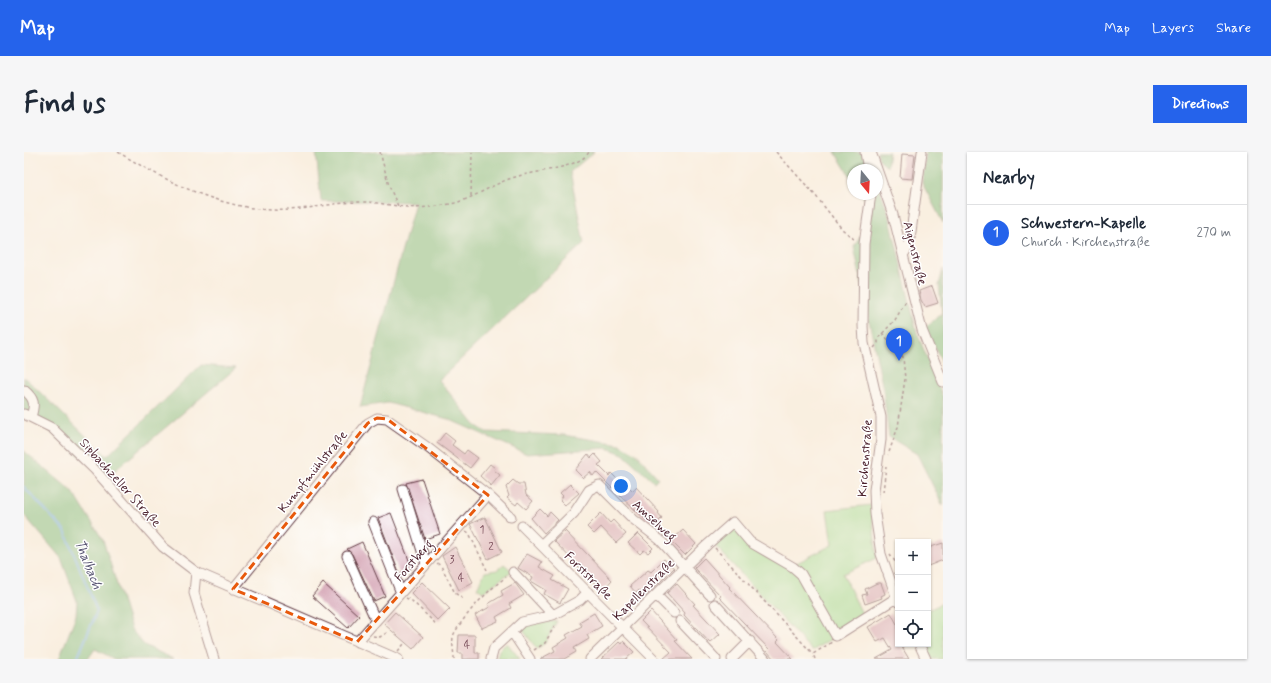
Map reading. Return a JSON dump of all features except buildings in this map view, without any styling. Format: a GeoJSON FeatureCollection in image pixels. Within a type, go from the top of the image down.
{"type":"FeatureCollection","features":[{"type":"Feature","properties":{"kind":"street"},"geometry":{"type":"LineString","coordinates":[[865,152],[867,164]]}},
{"type":"Feature","properties":{"kind":"street","name":"Aigenstraße"},"geometry":{"type":"LineString","coordinates":[[872,152],[893,215],[922,330],[943,382]]}},
{"type":"Feature","properties":{"kind":"street"},"geometry":{"type":"LineString","coordinates":[[903,255],[909,246],[922,152]]}},
{"type":"Feature","properties":{"kind":"street","name":"Kirchenstraße"},"geometry":{"type":"LineString","coordinates":[[870,200],[864,244],[863,326],[868,361],[881,417],[881,440],[874,490],[874,514],[881,554],[894,580]]}},
{"type":"Feature","properties":{"kind":"street"},"geometry":{"type":"LineString","coordinates":[[24,390],[32,397],[35,404],[27,415]]}},
{"type":"Feature","properties":{"kind":"street","name":"Sipbachzeller Straße"},"geometry":{"type":"LineString","coordinates":[[27,415],[52,428],[95,470],[163,547],[196,572],[398,659]]}},
{"type":"Feature","properties":{"kind":"street","name":"Kumpfmühlstraße"},"geometry":{"type":"LineString","coordinates":[[233,589],[368,423],[377,418],[387,419],[427,447],[488,495]]}},
{"type":"Feature","properties":{"kind":"street","name":"Amselweg"},"geometry":{"type":"LineString","coordinates":[[541,545],[574,513],[589,490],[599,485],[633,519],[660,540],[684,567]]}},
{"type":"Feature","properties":{"kind":"street"},"geometry":{"type":"LineString","coordinates":[[403,489],[428,562]]}},
{"type":"Feature","properties":{"kind":"street"},"geometry":{"type":"LineString","coordinates":[[488,495],[512,517]]}},
{"type":"Feature","properties":{"kind":"street","name":"Forstberg"},"geometry":{"type":"LineString","coordinates":[[357,642],[488,495]]}},
{"type":"Feature","properties":{"kind":"street"},"geometry":{"type":"LineString","coordinates":[[373,522],[400,594]]}},
{"type":"Feature","properties":{"kind":"street","name":"Kapellenstraße"},"geometry":{"type":"LineString","coordinates":[[590,659],[684,567],[733,522],[750,542],[793,567],[801,574],[836,636]]}},
{"type":"Feature","properties":{"kind":"street","name":"Forststraße"},"geometry":{"type":"LineString","coordinates":[[522,526],[654,659]]}},
{"type":"Feature","properties":{"kind":"street"},"geometry":{"type":"LineString","coordinates":[[347,556],[376,621]]}},
{"type":"Feature","properties":{"kind":"street"},"geometry":{"type":"LineString","coordinates":[[684,567],[710,595]]}},
{"type":"Feature","properties":{"kind":"street"},"geometry":{"type":"LineString","coordinates":[[196,572],[194,594],[214,659]]}},
{"type":"Feature","properties":{"kind":"street"},"geometry":{"type":"LineString","coordinates":[[513,572],[555,618]]}},
{"type":"Feature","properties":{"kind":"street"},"geometry":{"type":"LineString","coordinates":[[491,659],[494,648],[522,622],[555,618],[580,600],[588,592]]}},
{"type":"Feature","properties":{"kind":"street"},"geometry":{"type":"LineString","coordinates":[[656,595],[674,613]]}},
{"type":"Feature","properties":{"kind":"street"},"geometry":{"type":"LineString","coordinates":[[836,636],[895,601]]}},
{"type":"Feature","properties":{"kind":"street"},"geometry":{"type":"LineString","coordinates":[[716,604],[766,659]]}},
{"type":"Feature","properties":{"kind":"street"},"geometry":{"type":"LineString","coordinates":[[680,621],[716,659]]}},
{"type":"Feature","properties":{"kind":"street"},"geometry":{"type":"LineString","coordinates":[[512,632],[528,656]]}},
{"type":"Feature","properties":{"kind":"street"},"geometry":{"type":"LineString","coordinates":[[732,659],[750,641]]}},
{"type":"Feature","properties":{"kind":"street"},"geometry":{"type":"LineString","coordinates":[[920,647],[926,659]]}},
{"type":"Feature","properties":{"kind":"path"},"geometry":{"type":"LineString","coordinates":[[118,152],[151,173],[223,202],[257,209],[290,210],[367,202],[423,208],[456,202],[517,176],[577,162],[587,156],[589,152]]}},
{"type":"Feature","properties":{"kind":"path"},"geometry":{"type":"LineString","coordinates":[[380,152],[389,186],[398,206]]}},
{"type":"Feature","properties":{"kind":"path"},"geometry":{"type":"LineString","coordinates":[[471,196],[472,152]]}},
{"type":"Feature","properties":{"kind":"path"},"geometry":{"type":"LineString","coordinates":[[776,152],[815,195],[842,229],[854,240],[864,244]]}},
{"type":"Feature","properties":{"kind":"path"},"geometry":{"type":"LineString","coordinates":[[868,361],[882,333],[895,320],[911,291]]}},
{"type":"Feature","properties":{"kind":"path"},"geometry":{"type":"LineString","coordinates":[[882,333],[903,357],[904,380],[898,427],[888,455],[882,496]]}},
{"type":"Feature","properties":{"kind":"path"},"geometry":{"type":"LineString","coordinates":[[460,526],[469,533],[487,570]]}},
{"type":"Feature","properties":{"kind":"path"},"geometry":{"type":"LineString","coordinates":[[707,545],[712,545],[813,654],[815,659]]}},
{"type":"Feature","properties":{"kind":"path"},"geometry":{"type":"LineString","coordinates":[[888,551],[895,562]]}},
{"type":"Feature","properties":{"kind":"path"},"geometry":{"type":"LineString","coordinates":[[428,562],[441,566],[455,593],[463,599]]}},
{"type":"Feature","properties":{"kind":"path"},"geometry":{"type":"LineString","coordinates":[[454,659],[454,636],[481,598],[492,587],[513,572]]}},
{"type":"Feature","properties":{"kind":"path"},"geometry":{"type":"LineString","coordinates":[[400,594],[412,601],[437,625]]}},
{"type":"Feature","properties":{"kind":"path"},"geometry":{"type":"LineString","coordinates":[[528,656],[546,643],[555,618]]}},
{"type":"Feature","properties":{"kind":"path"},"geometry":{"type":"LineString","coordinates":[[366,631],[376,637],[384,635],[388,632]]}},
{"type":"Feature","properties":{"kind":"path"},"geometry":{"type":"LineString","coordinates":[[813,654],[836,639],[836,636]]}},
{"type":"Feature","properties":{"kind":"highlighted area"},"geometry":{"type":"Polygon","coordinates":[[[377,418],[387,419],[488,495],[357,642],[233,589],[368,423],[377,418]]]}},
{"type":"Feature","properties":{"kind":"green space"},"geometry":{"type":"Polygon","coordinates":[[[316,152],[594,152],[570,172],[584,243],[439,380],[475,425],[486,432],[564,435],[620,444],[637,454],[658,478],[654,482],[623,454],[607,448],[527,454],[448,419],[388,403],[360,407],[415,202],[321,201],[316,152]]]}},
{"type":"Feature","properties":{"kind":"green space"},"geometry":{"type":"Polygon","coordinates":[[[835,152],[867,152],[871,164],[847,164],[847,171],[835,152]]]}},
{"type":"Feature","properties":{"kind":"green space"},"geometry":{"type":"Polygon","coordinates":[[[877,152],[889,152],[887,167],[879,159],[877,152]]]}},
{"type":"Feature","properties":{"kind":"green space"},"geometry":{"type":"Polygon","coordinates":[[[926,152],[943,152],[943,223],[922,183],[926,152]]]}},
{"type":"Feature","properties":{"kind":"green space"},"geometry":{"type":"Polygon","coordinates":[[[883,198],[890,218],[917,333],[943,397],[943,506],[917,454],[889,437],[883,389],[854,247],[863,232],[867,204],[865,200],[883,200],[883,198]]]}},
{"type":"Feature","properties":{"kind":"green space"},"geometry":{"type":"Polygon","coordinates":[[[943,269],[943,364],[925,327],[942,314],[939,285],[943,269]]]}},
{"type":"Feature","properties":{"kind":"green space"},"geometry":{"type":"Polygon","coordinates":[[[201,365],[236,368],[106,478],[24,410],[24,377],[107,456],[201,365]]]}},
{"type":"Feature","properties":{"kind":"green space"},"geometry":{"type":"Polygon","coordinates":[[[24,451],[73,492],[103,540],[131,629],[144,645],[173,659],[114,659],[95,649],[88,659],[59,659],[76,615],[77,601],[61,558],[24,515],[24,451]]]}},
{"type":"Feature","properties":{"kind":"green space"},"geometry":{"type":"Polygon","coordinates":[[[871,505],[877,558],[843,574],[864,618],[812,651],[711,541],[733,522],[743,535],[791,566],[832,545],[827,510],[871,505]]]}},
{"type":"Feature","properties":{"kind":"green space"},"geometry":{"type":"Polygon","coordinates":[[[504,564],[512,571],[483,592],[477,588],[485,572],[497,570],[504,564]]]}},
{"type":"Feature","properties":{"kind":"green space"},"geometry":{"type":"Polygon","coordinates":[[[943,603],[943,659],[932,659],[926,647],[931,647],[931,609],[943,603]]]}},
{"type":"Feature","properties":{"kind":"green space"},"geometry":{"type":"Polygon","coordinates":[[[557,621],[545,643],[537,649],[522,629],[527,624],[557,621]]]}},
{"type":"Feature","properties":{"kind":"green space"},"geometry":{"type":"Polygon","coordinates":[[[507,643],[520,659],[497,659],[499,650],[507,643]]]}},
{"type":"Feature","properties":{"kind":"waterway","name":"Thalbach"},"geometry":{"type":"LineString","coordinates":[[24,487],[65,531],[97,611],[77,659]]}},
{"type":"Feature","properties":{"kind":"place","name":"Schwestern-Kapelle"},"geometry":{"type":"Point","coordinates":[899,361]}}]}
